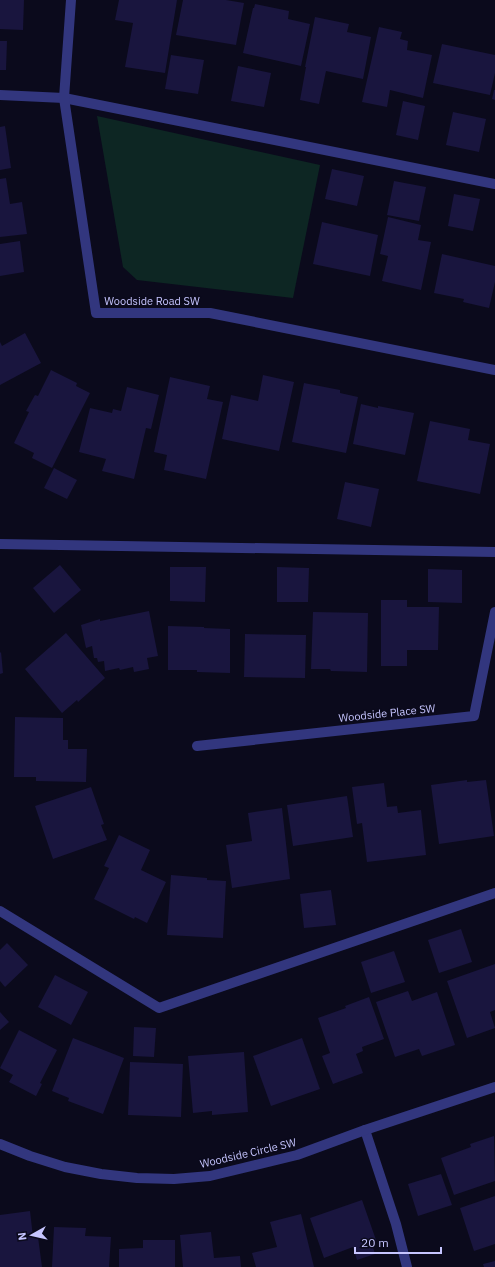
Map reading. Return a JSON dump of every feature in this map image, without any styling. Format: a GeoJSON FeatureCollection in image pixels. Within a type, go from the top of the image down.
{"type":"FeatureCollection","features":[{"type":"Feature","properties":{"kind":"street","name":"Woodside Road SW"},"geometry":{"type":"LineString","coordinates":[[71,0],[64,98],[96,313],[210,313],[495,370]]}},
{"type":"Feature","properties":{"kind":"street"},"geometry":{"type":"LineString","coordinates":[[0,95],[64,98],[495,184]]}},
{"type":"Feature","properties":{"kind":"street"},"geometry":{"type":"LineString","coordinates":[[0,544],[495,552]]}},
{"type":"Feature","properties":{"kind":"street","name":"Woodside Place SW"},"geometry":{"type":"LineString","coordinates":[[197,746],[474,716],[495,612]]}},
{"type":"Feature","properties":{"kind":"street"},"geometry":{"type":"LineString","coordinates":[[0,911],[159,1008],[495,893]]}},
{"type":"Feature","properties":{"kind":"street","name":"Woodside Circle SW"},"geometry":{"type":"LineString","coordinates":[[0,1144],[58,1165],[101,1174],[137,1178],[174,1179],[210,1176],[297,1155],[365,1130],[495,1087]]}},
{"type":"Feature","properties":{"kind":"street"},"geometry":{"type":"LineString","coordinates":[[365,1130],[396,1224],[407,1267]]}},
{"type":"Feature","properties":{"kind":"green space"},"geometry":{"type":"Polygon","coordinates":[[[97,116],[320,165],[293,298],[137,280],[123,267],[97,116]]]}},
{"type":"Feature","properties":{"kind":"building"},"geometry":{"type":"Polygon","coordinates":[[[0,0],[24,0],[23,30],[0,29],[0,0]]]}},
{"type":"Feature","properties":{"kind":"building"},"geometry":{"type":"Polygon","coordinates":[[[119,0],[177,0],[165,73],[125,67],[133,23],[115,20],[119,0]]]}},
{"type":"Feature","properties":{"kind":"building"},"geometry":{"type":"Polygon","coordinates":[[[183,0],[226,0],[244,3],[236,45],[176,35],[183,0]]]}},
{"type":"Feature","properties":{"kind":"building"},"geometry":{"type":"Polygon","coordinates":[[[255,4],[289,11],[288,19],[310,24],[301,66],[243,53],[255,4]]]}},
{"type":"Feature","properties":{"kind":"building"},"geometry":{"type":"Polygon","coordinates":[[[315,17],[349,24],[347,32],[371,37],[363,79],[326,71],[319,104],[300,100],[315,17]]]}},
{"type":"Feature","properties":{"kind":"building"},"geometry":{"type":"Polygon","coordinates":[[[379,27],[402,32],[400,39],[408,41],[407,50],[432,55],[423,98],[390,90],[387,107],[362,102],[379,27]]]}},
{"type":"Feature","properties":{"kind":"building"},"geometry":{"type":"Polygon","coordinates":[[[0,41],[7,41],[6,70],[0,70],[0,41]]]}},
{"type":"Feature","properties":{"kind":"building"},"geometry":{"type":"Polygon","coordinates":[[[442,44],[495,55],[495,73],[490,95],[433,83],[442,44]]]}},
{"type":"Feature","properties":{"kind":"building"},"geometry":{"type":"Polygon","coordinates":[[[171,55],[204,60],[198,94],[165,89],[171,55]]]}},
{"type":"Feature","properties":{"kind":"building"},"geometry":{"type":"Polygon","coordinates":[[[238,66],[271,73],[264,107],[231,101],[238,66]]]}},
{"type":"Feature","properties":{"kind":"building"},"geometry":{"type":"Polygon","coordinates":[[[495,90],[495,100],[492,99],[495,90]]]}},
{"type":"Feature","properties":{"kind":"building"},"geometry":{"type":"Polygon","coordinates":[[[403,101],[425,106],[418,140],[396,135],[403,101]]]}},
{"type":"Feature","properties":{"kind":"building"},"geometry":{"type":"Polygon","coordinates":[[[453,112],[486,119],[479,152],[446,145],[453,112]]]}},
{"type":"Feature","properties":{"kind":"building"},"geometry":{"type":"Polygon","coordinates":[[[5,126],[11,168],[0,170],[0,127],[5,126]]]}},
{"type":"Feature","properties":{"kind":"building"},"geometry":{"type":"Polygon","coordinates":[[[332,169],[364,176],[357,206],[325,199],[332,169]]]}},
{"type":"Feature","properties":{"kind":"building"},"geometry":{"type":"Polygon","coordinates":[[[6,178],[10,204],[22,202],[27,234],[0,237],[0,179],[6,178]]]}},
{"type":"Feature","properties":{"kind":"building"},"geometry":{"type":"Polygon","coordinates":[[[394,181],[426,187],[419,221],[387,215],[394,181]]]}},
{"type":"Feature","properties":{"kind":"building"},"geometry":{"type":"Polygon","coordinates":[[[454,194],[480,199],[473,231],[448,226],[454,194]]]}},
{"type":"Feature","properties":{"kind":"building"},"geometry":{"type":"Polygon","coordinates":[[[388,217],[421,225],[418,240],[431,242],[421,290],[382,281],[388,256],[380,254],[388,217]]]}},
{"type":"Feature","properties":{"kind":"building"},"geometry":{"type":"Polygon","coordinates":[[[322,222],[378,235],[370,276],[313,264],[322,222]]]}},
{"type":"Feature","properties":{"kind":"building"},"geometry":{"type":"Polygon","coordinates":[[[20,241],[24,272],[0,276],[0,244],[20,241]]]}},
{"type":"Feature","properties":{"kind":"building"},"geometry":{"type":"Polygon","coordinates":[[[442,254],[495,266],[495,282],[489,308],[463,302],[464,299],[434,293],[442,254]]]}},
{"type":"Feature","properties":{"kind":"building"},"geometry":{"type":"Polygon","coordinates":[[[25,333],[41,363],[0,385],[0,342],[2,346],[25,333]]]}},
{"type":"Feature","properties":{"kind":"building"},"geometry":{"type":"Polygon","coordinates":[[[51,370],[77,383],[76,386],[90,393],[52,468],[32,458],[34,453],[14,443],[29,412],[26,411],[35,395],[38,396],[51,370]]]}},
{"type":"Feature","properties":{"kind":"building"},"geometry":{"type":"Polygon","coordinates":[[[263,375],[294,382],[279,451],[222,439],[231,395],[258,401],[263,375]]]}},
{"type":"Feature","properties":{"kind":"building"},"geometry":{"type":"Polygon","coordinates":[[[170,377],[210,386],[207,399],[223,402],[206,479],[164,470],[167,455],[154,452],[170,377]]]}},
{"type":"Feature","properties":{"kind":"building"},"geometry":{"type":"Polygon","coordinates":[[[304,383],[340,390],[340,393],[358,397],[346,453],[292,442],[304,383]]]}},
{"type":"Feature","properties":{"kind":"building"},"geometry":{"type":"Polygon","coordinates":[[[127,387],[159,395],[151,429],[146,428],[134,479],[102,471],[106,459],[79,452],[90,408],[112,413],[113,409],[121,411],[127,387]]]}},
{"type":"Feature","properties":{"kind":"building"},"geometry":{"type":"Polygon","coordinates":[[[361,404],[414,413],[405,455],[353,444],[361,404]]]}},
{"type":"Feature","properties":{"kind":"building"},"geometry":{"type":"Polygon","coordinates":[[[430,421],[470,429],[468,440],[490,444],[480,494],[417,481],[430,421]]]}},
{"type":"Feature","properties":{"kind":"building"},"geometry":{"type":"Polygon","coordinates":[[[54,468],[77,480],[67,499],[44,488],[54,468]]]}},
{"type":"Feature","properties":{"kind":"building"},"geometry":{"type":"Polygon","coordinates":[[[345,482],[379,489],[371,527],[337,519],[345,482]]]}},
{"type":"Feature","properties":{"kind":"building"},"geometry":{"type":"Polygon","coordinates":[[[60,565],[81,590],[54,613],[33,588],[60,565]]]}},
{"type":"Feature","properties":{"kind":"building"},"geometry":{"type":"Polygon","coordinates":[[[170,567],[206,567],[205,602],[170,601],[170,567]]]}},
{"type":"Feature","properties":{"kind":"building"},"geometry":{"type":"Polygon","coordinates":[[[277,567],[309,568],[308,602],[277,602],[277,567]]]}},
{"type":"Feature","properties":{"kind":"building"},"geometry":{"type":"Polygon","coordinates":[[[428,569],[462,570],[462,603],[428,602],[428,569]]]}},
{"type":"Feature","properties":{"kind":"building"},"geometry":{"type":"Polygon","coordinates":[[[381,600],[407,600],[407,607],[439,607],[438,650],[407,650],[407,666],[381,666],[381,600]]]}},
{"type":"Feature","properties":{"kind":"building"},"geometry":{"type":"Polygon","coordinates":[[[149,611],[158,656],[147,658],[149,669],[134,672],[133,667],[105,671],[104,661],[98,662],[97,658],[94,658],[92,646],[86,648],[81,625],[100,619],[100,621],[149,611]]]}},
{"type":"Feature","properties":{"kind":"building"},"geometry":{"type":"Polygon","coordinates":[[[313,612],[368,613],[367,672],[311,669],[313,612]]]}},
{"type":"Feature","properties":{"kind":"building"},"geometry":{"type":"Polygon","coordinates":[[[168,626],[230,629],[230,673],[197,672],[197,670],[168,670],[168,626]]]}},
{"type":"Feature","properties":{"kind":"building"},"geometry":{"type":"Polygon","coordinates":[[[66,633],[105,678],[78,702],[77,700],[62,713],[25,669],[66,633]]]}},
{"type":"Feature","properties":{"kind":"building"},"geometry":{"type":"Polygon","coordinates":[[[245,634],[306,635],[305,678],[244,677],[245,634]]]}},
{"type":"Feature","properties":{"kind":"building"},"geometry":{"type":"Polygon","coordinates":[[[1,652],[3,673],[0,674],[0,653],[1,652]]]}},
{"type":"Feature","properties":{"kind":"building"},"geometry":{"type":"Polygon","coordinates":[[[15,717],[63,718],[63,740],[68,740],[68,749],[87,749],[86,782],[36,781],[36,777],[14,777],[15,717]]]}},
{"type":"Feature","properties":{"kind":"building"},"geometry":{"type":"Polygon","coordinates":[[[467,780],[467,782],[486,780],[494,836],[439,844],[431,785],[467,780]]]}},
{"type":"Feature","properties":{"kind":"building"},"geometry":{"type":"Polygon","coordinates":[[[384,783],[387,807],[397,806],[398,813],[421,810],[426,855],[367,862],[362,823],[357,824],[352,787],[384,783]]]}},
{"type":"Feature","properties":{"kind":"building"},"geometry":{"type":"Polygon","coordinates":[[[91,787],[104,824],[101,825],[107,840],[53,859],[35,806],[91,787]]]}},
{"type":"Feature","properties":{"kind":"building"},"geometry":{"type":"Polygon","coordinates":[[[347,796],[353,837],[293,846],[287,805],[347,796]]]}},
{"type":"Feature","properties":{"kind":"building"},"geometry":{"type":"Polygon","coordinates":[[[282,808],[290,879],[232,888],[226,845],[252,841],[248,813],[282,808]]]}},
{"type":"Feature","properties":{"kind":"building"},"geometry":{"type":"Polygon","coordinates":[[[119,835],[150,850],[141,870],[166,882],[147,923],[135,917],[134,919],[94,899],[109,868],[104,866],[119,835]]]}},
{"type":"Feature","properties":{"kind":"building"},"geometry":{"type":"Polygon","coordinates":[[[171,875],[226,881],[223,938],[167,935],[171,875]]]}},
{"type":"Feature","properties":{"kind":"building"},"geometry":{"type":"Polygon","coordinates":[[[331,890],[336,925],[304,928],[300,894],[331,890]]]}},
{"type":"Feature","properties":{"kind":"building"},"geometry":{"type":"Polygon","coordinates":[[[461,929],[472,962],[439,973],[428,940],[461,929]]]}},
{"type":"Feature","properties":{"kind":"building"},"geometry":{"type":"Polygon","coordinates":[[[7,943],[28,965],[5,987],[0,981],[0,950],[7,943]]]}},
{"type":"Feature","properties":{"kind":"building"},"geometry":{"type":"Polygon","coordinates":[[[394,951],[405,982],[371,993],[361,962],[394,951]]]}},
{"type":"Feature","properties":{"kind":"building"},"geometry":{"type":"Polygon","coordinates":[[[495,964],[495,1010],[490,1012],[495,1028],[467,1038],[447,981],[495,964]]]}},
{"type":"Feature","properties":{"kind":"building"},"geometry":{"type":"Polygon","coordinates":[[[55,975],[88,992],[71,1025],[38,1007],[55,975]]]}},
{"type":"Feature","properties":{"kind":"building"},"geometry":{"type":"Polygon","coordinates":[[[408,991],[412,1001],[437,992],[455,1045],[422,1056],[419,1049],[395,1057],[376,1002],[408,991]]]}},
{"type":"Feature","properties":{"kind":"building"},"geometry":{"type":"Polygon","coordinates":[[[369,997],[384,1039],[362,1047],[363,1051],[356,1054],[363,1073],[333,1084],[322,1056],[330,1053],[318,1018],[346,1008],[345,1006],[369,997]]]}},
{"type":"Feature","properties":{"kind":"building"},"geometry":{"type":"Polygon","coordinates":[[[0,1012],[9,1022],[0,1030],[0,1012]]]}},
{"type":"Feature","properties":{"kind":"building"},"geometry":{"type":"Polygon","coordinates":[[[134,1027],[156,1028],[154,1057],[133,1056],[134,1027]]]}},
{"type":"Feature","properties":{"kind":"building"},"geometry":{"type":"Polygon","coordinates":[[[19,1030],[57,1050],[40,1083],[42,1084],[36,1096],[9,1082],[13,1075],[0,1068],[19,1030]]]}},
{"type":"Feature","properties":{"kind":"building"},"geometry":{"type":"Polygon","coordinates":[[[73,1038],[124,1058],[103,1114],[68,1101],[69,1098],[52,1091],[73,1038]]]}},
{"type":"Feature","properties":{"kind":"building"},"geometry":{"type":"Polygon","coordinates":[[[302,1038],[320,1089],[271,1106],[253,1056],[302,1038]]]}},
{"type":"Feature","properties":{"kind":"building"},"geometry":{"type":"Polygon","coordinates":[[[244,1052],[248,1112],[212,1115],[212,1111],[193,1113],[188,1056],[244,1052]]]}},
{"type":"Feature","properties":{"kind":"building"},"geometry":{"type":"Polygon","coordinates":[[[130,1062],[183,1064],[181,1117],[128,1115],[130,1062]]]}},
{"type":"Feature","properties":{"kind":"building"},"geometry":{"type":"Polygon","coordinates":[[[494,1136],[495,1181],[454,1195],[441,1158],[471,1147],[470,1144],[494,1136]]]}},
{"type":"Feature","properties":{"kind":"building"},"geometry":{"type":"Polygon","coordinates":[[[441,1174],[452,1205],[418,1216],[408,1184],[441,1174]]]}},
{"type":"Feature","properties":{"kind":"building"},"geometry":{"type":"Polygon","coordinates":[[[495,1196],[495,1244],[474,1251],[460,1208],[495,1196]]]}},
{"type":"Feature","properties":{"kind":"building"},"geometry":{"type":"Polygon","coordinates":[[[362,1200],[376,1240],[371,1241],[375,1254],[357,1260],[353,1247],[324,1258],[310,1218],[362,1200]]]}},
{"type":"Feature","properties":{"kind":"building"},"geometry":{"type":"Polygon","coordinates":[[[30,1211],[33,1237],[38,1237],[42,1267],[0,1267],[0,1215],[30,1211]]]}},
{"type":"Feature","properties":{"kind":"building"},"geometry":{"type":"Polygon","coordinates":[[[301,1214],[314,1267],[256,1267],[252,1253],[277,1247],[270,1222],[301,1214]]]}},
{"type":"Feature","properties":{"kind":"building"},"geometry":{"type":"Polygon","coordinates":[[[54,1227],[86,1228],[85,1236],[111,1237],[109,1267],[52,1267],[54,1227]]]}},
{"type":"Feature","properties":{"kind":"building"},"geometry":{"type":"Polygon","coordinates":[[[211,1232],[214,1258],[240,1256],[241,1267],[183,1267],[180,1235],[211,1232]]]}},
{"type":"Feature","properties":{"kind":"building"},"geometry":{"type":"Polygon","coordinates":[[[143,1240],[175,1240],[175,1267],[119,1267],[119,1249],[143,1248],[143,1240]]]}},
{"type":"Feature","properties":{"kind":"building"},"geometry":{"type":"Polygon","coordinates":[[[495,1261],[495,1267],[484,1267],[483,1264],[495,1261]]]}}]}
